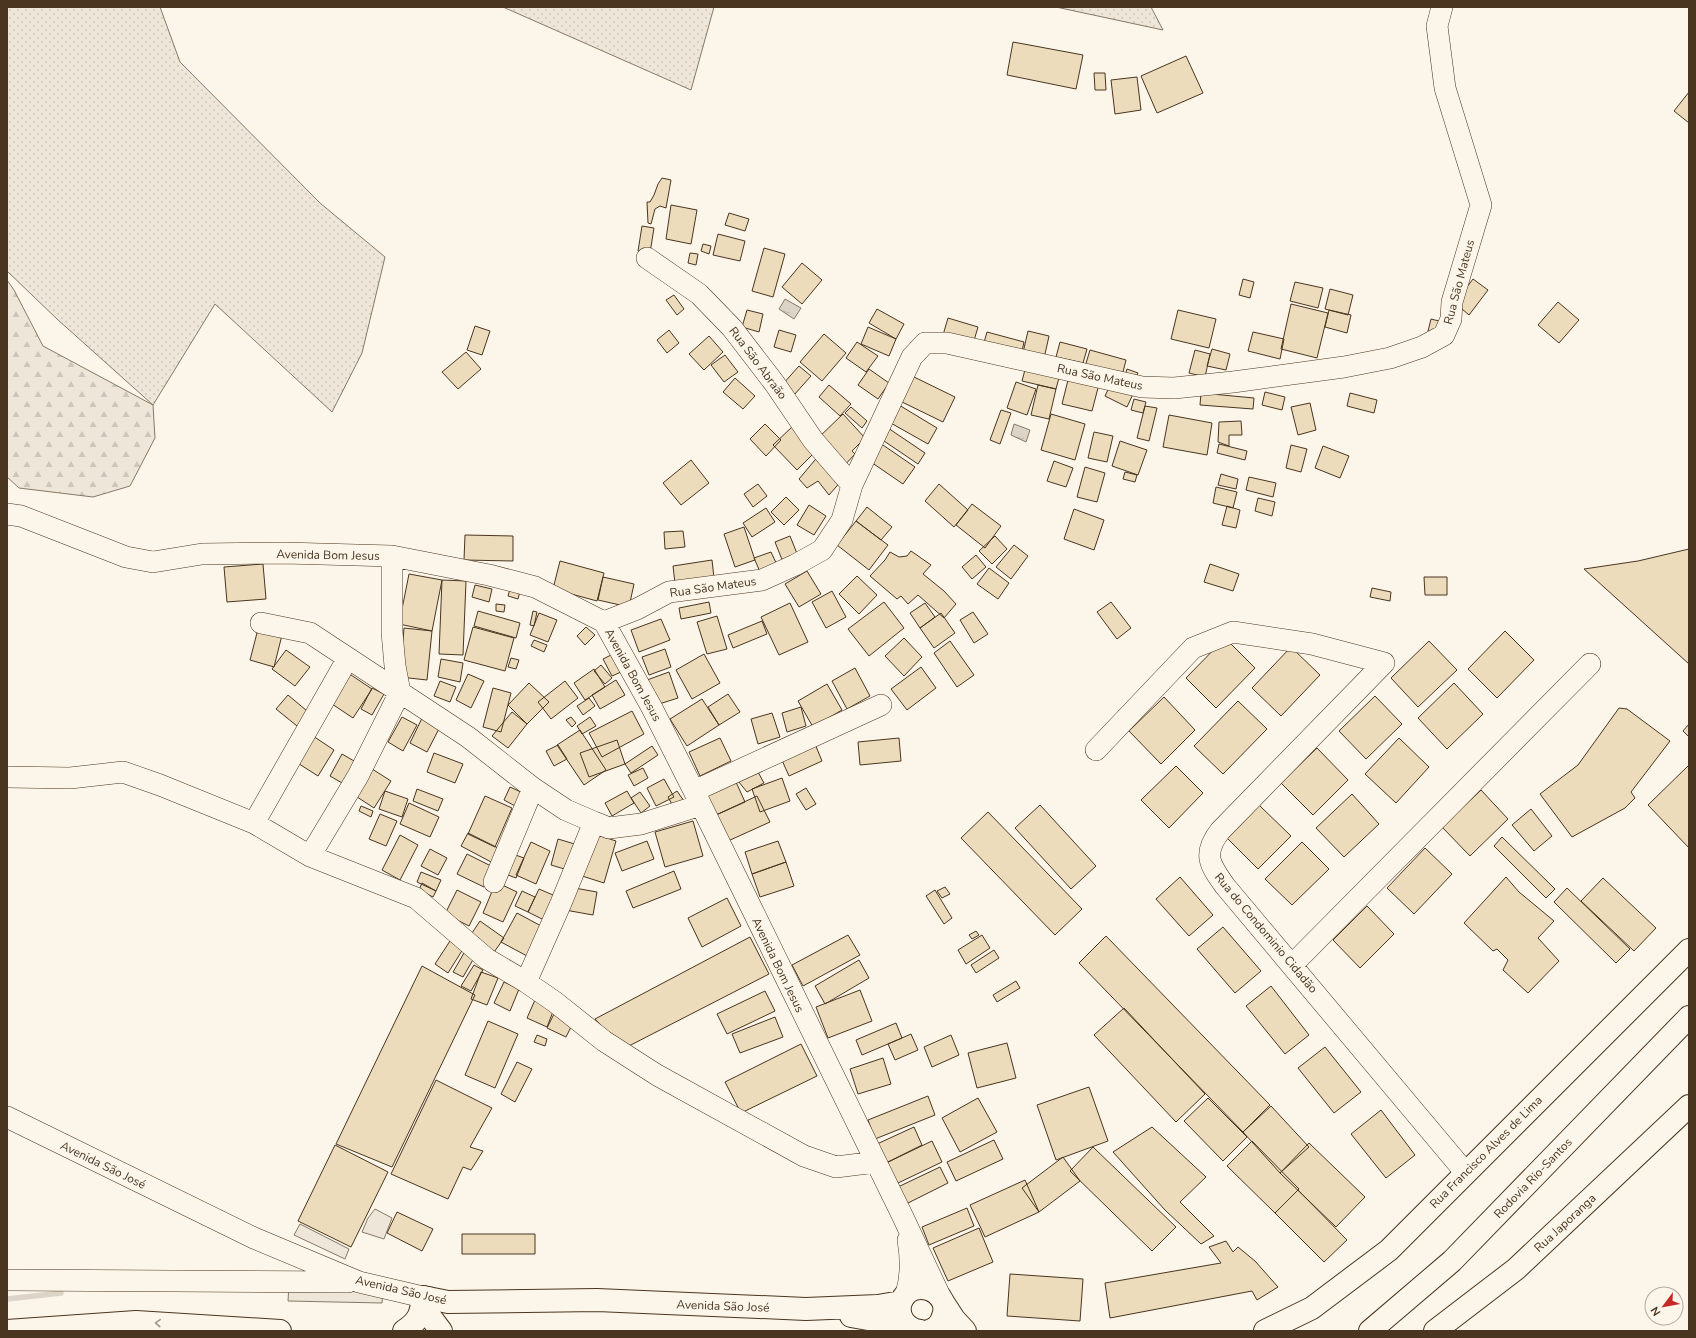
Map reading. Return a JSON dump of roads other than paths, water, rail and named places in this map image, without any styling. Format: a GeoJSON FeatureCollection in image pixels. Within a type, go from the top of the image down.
{"type":"FeatureCollection","features":[{"type":"Feature","properties":{"kind":"main road","name":"Rua Francisco Alves de Lima"},"geometry":{"type":"LineString","coordinates":[[1265,1331],[1312,1308],[1389,1250],[1465,1172],[1689,950]]}},
{"type":"Feature","properties":{"kind":"main road","name":"Rodovia Rio-Santos"},"geometry":{"type":"LineString","coordinates":[[1370,1331],[1452,1261],[1689,1017]]}},
{"type":"Feature","properties":{"kind":"main road","name":"Rua Japoranga"},"geometry":{"type":"LineString","coordinates":[[1434,1331],[1516,1269],[1689,1106]]}},
{"type":"Feature","properties":{"kind":"main road","name":"Avenida São José"},"geometry":{"type":"LineString","coordinates":[[425,1297],[448,1302],[597,1300],[806,1309],[878,1306],[904,1298],[914,1289],[920,1287],[933,1290],[941,1298]]}},
{"type":"Feature","properties":{"kind":"main road"},"geometry":{"type":"LineString","coordinates":[[404,1331],[415,1324],[421,1312],[425,1297]]}},
{"type":"Feature","properties":{"kind":"main road"},"geometry":{"type":"LineString","coordinates":[[425,1297],[429,1315],[441,1331]]}},
{"type":"Feature","properties":{"kind":"main road"},"geometry":{"type":"LineString","coordinates":[[904,1298],[900,1312],[902,1319],[920,1331],[938,1326],[942,1320],[944,1314],[941,1298]]}},
{"type":"Feature","properties":{"kind":"main road"},"geometry":{"type":"LineString","coordinates":[[941,1298],[954,1319],[965,1331]]}},
{"type":"Feature","properties":{"kind":"main road","name":"Avenida São José"},"geometry":{"type":"LineString","coordinates":[[806,1309],[880,1321],[920,1331]]}},
{"type":"Feature","properties":{"kind":"main road"},"geometry":{"type":"LineString","coordinates":[[7,1331],[132,1326],[280,1331]]}},
{"type":"Feature","properties":{"kind":"street","name":"Rua São Mateus"},"geometry":{"type":"LineString","coordinates":[[604,622],[637,608],[668,592],[762,580],[795,565],[822,550],[842,520],[852,485],[912,357],[925,343],[947,343],[1142,387],[1174,388],[1344,368],[1390,358],[1422,347],[1444,335],[1450,319],[1452,302],[1481,205],[1445,88],[1437,26],[1442,7]]}},
{"type":"Feature","properties":{"kind":"street","name":"Rua São Abraão"},"geometry":{"type":"LineString","coordinates":[[647,258],[699,294],[732,328],[775,384],[814,440],[852,485]]}},
{"type":"Feature","properties":{"kind":"street","name":"Avenida Bom Jesus"},"geometry":{"type":"LineString","coordinates":[[7,514],[21,516],[126,557],[154,562],[202,554],[285,553],[392,556],[489,575],[535,587],[604,622],[652,708],[697,798],[876,1162],[941,1298]]}},
{"type":"Feature","properties":{"kind":"street"},"geometry":{"type":"LineString","coordinates":[[310,856],[358,776],[400,692],[395,666],[392,632],[392,556]]}},
{"type":"Feature","properties":{"kind":"street"},"geometry":{"type":"LineString","coordinates":[[261,623],[310,633],[468,737],[533,788],[566,810],[610,828],[641,824],[697,798],[881,705]]}},
{"type":"Feature","properties":{"kind":"street","name":"Rua do Condominio Cidadão"},"geometry":{"type":"LineString","coordinates":[[1096,750],[1193,648],[1233,632],[1312,644],[1384,663],[1211,842],[1209,856],[1213,869],[1465,1172]]}},
{"type":"Feature","properties":{"kind":"street"},"geometry":{"type":"LineString","coordinates":[[254,823],[348,658]]}},
{"type":"Feature","properties":{"kind":"street"},"geometry":{"type":"LineString","coordinates":[[1292,965],[1590,664]]}},
{"type":"Feature","properties":{"kind":"street"},"geometry":{"type":"LineString","coordinates":[[7,776],[70,778],[123,772],[160,785],[254,823],[310,856],[416,898],[488,959],[555,1002],[604,1041],[658,1076],[804,1156],[836,1167],[876,1162]]}},
{"type":"Feature","properties":{"kind":"street"},"geometry":{"type":"LineString","coordinates":[[494,882],[533,788]]}},
{"type":"Feature","properties":{"kind":"street"},"geometry":{"type":"LineString","coordinates":[[526,982],[561,903],[594,822]]}},
{"type":"Feature","properties":{"kind":"street","name":"Avenida São José"},"geometry":{"type":"LineString","coordinates":[[7,1118],[254,1238],[359,1282],[425,1297]]}},
{"type":"Feature","properties":{"kind":"street","name":"Avenida Bom Jesus"},"geometry":{"type":"LineString","coordinates":[[903,1218],[911,1258],[910,1276],[904,1298]]}},
{"type":"Feature","properties":{"kind":"street"},"geometry":{"type":"LineString","coordinates":[[7,1280],[359,1282]]}},
{"type":"Feature","properties":{"kind":"water"},"geometry":{"type":"Polygon","coordinates":[[[785,299],[801,308],[794,319],[779,309],[785,299]]]}},
{"type":"Feature","properties":{"kind":"water"},"geometry":{"type":"Polygon","coordinates":[[[1014,424],[1030,430],[1026,442],[1011,435],[1014,424]]]}},
{"type":"Feature","properties":{"kind":"waterway"},"geometry":{"type":"LineString","coordinates":[[7,1299],[61,1293]]}}]}
